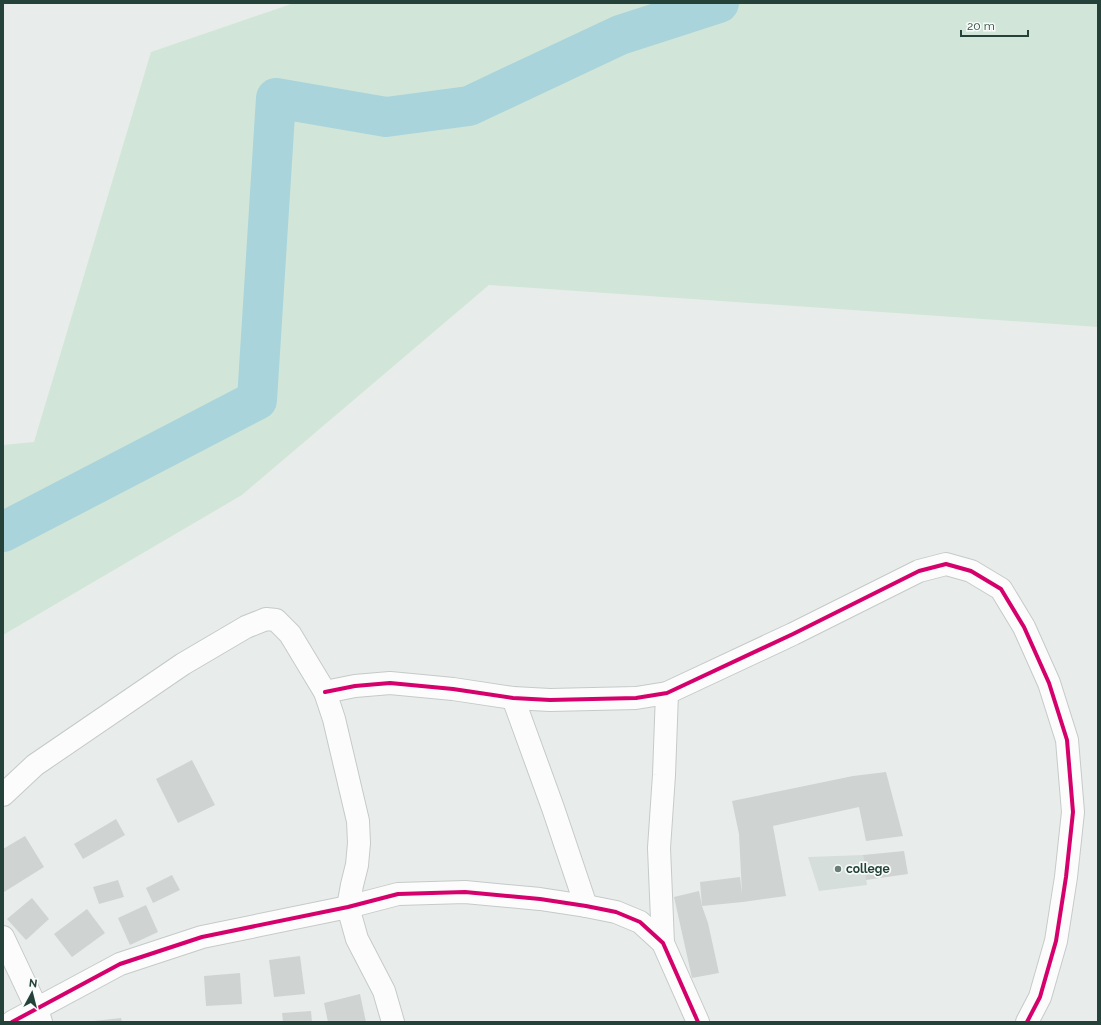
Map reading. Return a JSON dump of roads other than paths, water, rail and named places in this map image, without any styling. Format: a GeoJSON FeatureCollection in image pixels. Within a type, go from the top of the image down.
{"type":"FeatureCollection","features":[{"type":"Feature","properties":{"kind":"street"},"geometry":{"type":"LineString","coordinates":[[325,692],[355,686],[390,683],[453,689],[513,698],[550,700],[636,698],[667,693],[793,634],[919,571],[946,564],[971,571],[1001,589],[1024,627],[1049,683],[1067,740],[1073,812],[1066,877],[1056,941],[1040,997],[1027,1022]]}},
{"type":"Feature","properties":{"kind":"street"},"geometry":{"type":"LineString","coordinates":[[3,795],[35,765],[183,664],[240,631],[266,619],[276,620],[290,634],[325,692],[334,719],[358,821],[359,843],[357,865],[348,907],[357,939],[384,991],[393,1022]]}},
{"type":"Feature","properties":{"kind":"street"},"geometry":{"type":"LineString","coordinates":[[667,693],[664,775],[659,848],[663,943],[698,1022]]}},
{"type":"Feature","properties":{"kind":"street"},"geometry":{"type":"LineString","coordinates":[[513,698],[553,808],[586,906]]}},
{"type":"Feature","properties":{"kind":"street"},"geometry":{"type":"LineString","coordinates":[[12,1022],[39,1015],[120,964],[202,937],[348,907],[398,894],[465,892],[540,899],[586,906],[616,912],[640,922],[663,943]]}},
{"type":"Feature","properties":{"kind":"street"},"geometry":{"type":"LineString","coordinates":[[3,937],[39,1015]]}},
{"type":"Feature","properties":{"kind":"waterway"},"geometry":{"type":"LineString","coordinates":[[3,532],[257,400],[276,98],[386,117],[469,106],[620,35],[719,3]]}},
{"type":"Feature","properties":{"kind":"place","name":"college"},"geometry":{"type":"Point","coordinates":[838,869]}}]}
